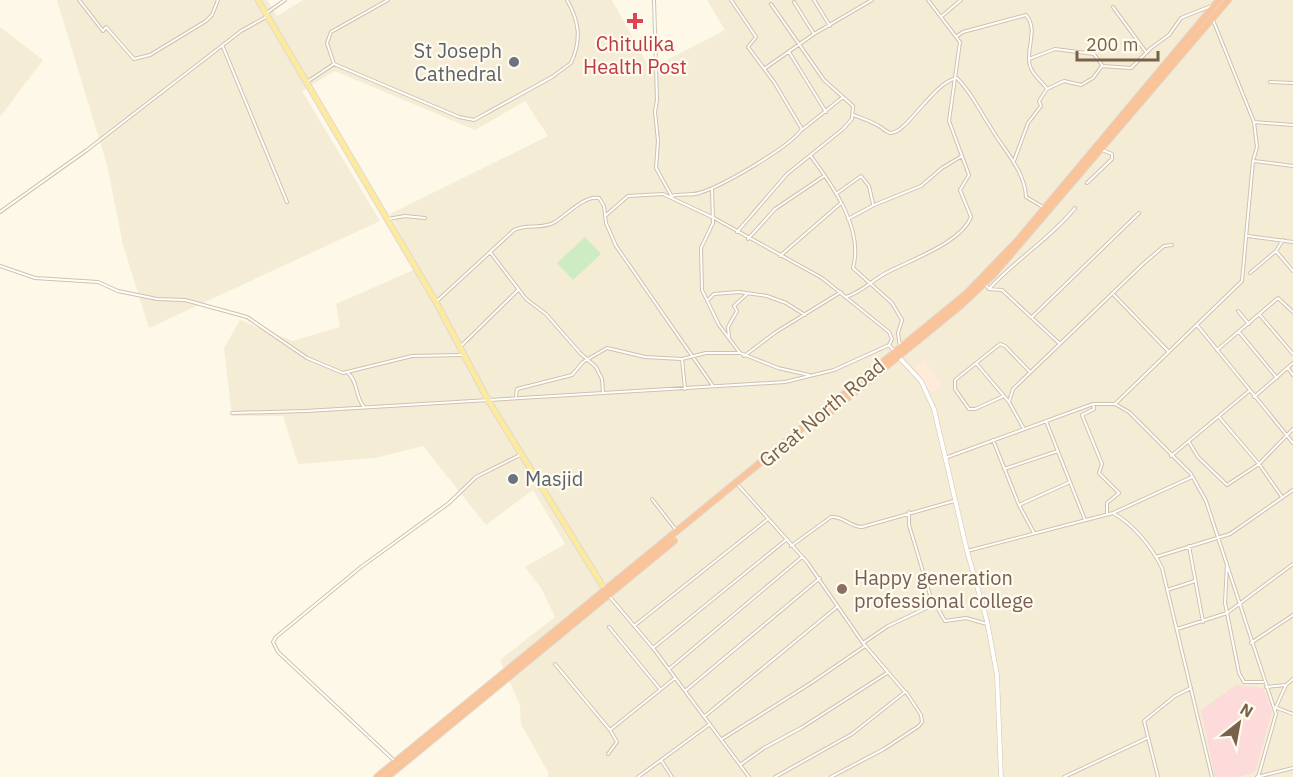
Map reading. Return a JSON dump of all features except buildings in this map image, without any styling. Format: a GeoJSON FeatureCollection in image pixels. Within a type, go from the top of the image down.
{"type":"FeatureCollection","features":[{"type":"Feature","properties":{"kind":"highway","name":"Great North Road"},"geometry":{"type":"LineString","coordinates":[[607,593],[898,352],[986,286],[1211,16],[1219,0]]}},
{"type":"Feature","properties":{"kind":"highway","name":"Great North Road"},"geometry":{"type":"LineString","coordinates":[[377,777],[398,764],[739,486],[981,280],[1211,16],[1228,0]]}},
{"type":"Feature","properties":{"kind":"highway","name":"Great North Road"},"geometry":{"type":"LineString","coordinates":[[387,777],[398,764]]}},
{"type":"Feature","properties":{"kind":"main road"},"geometry":{"type":"LineString","coordinates":[[258,0],[436,302],[488,400],[523,453],[607,593]]}},
{"type":"Feature","properties":{"kind":"main road"},"geometry":{"type":"LineString","coordinates":[[898,352],[912,369],[934,409],[967,551],[988,624],[997,675],[1000,777]]}},
{"type":"Feature","properties":{"kind":"street"},"geometry":{"type":"LineString","coordinates":[[79,0],[103,31],[106,27],[134,59],[150,55],[206,21],[212,15],[218,0]]}},
{"type":"Feature","properties":{"kind":"street"},"geometry":{"type":"LineString","coordinates":[[0,212],[285,0]]}},
{"type":"Feature","properties":{"kind":"street"},"geometry":{"type":"LineString","coordinates":[[388,0],[332,32],[327,44],[334,64],[459,117],[474,120],[552,77],[572,63],[579,27],[567,0]]}},
{"type":"Feature","properties":{"kind":"street"},"geometry":{"type":"LineString","coordinates":[[654,0],[657,100],[655,112],[658,141],[656,168],[671,197]]}},
{"type":"Feature","properties":{"kind":"street"},"geometry":{"type":"LineString","coordinates":[[731,0],[756,37],[748,47],[792,110],[801,131]]}},
{"type":"Feature","properties":{"kind":"street"},"geometry":{"type":"LineString","coordinates":[[814,0],[830,26]]}},
{"type":"Feature","properties":{"kind":"street"},"geometry":{"type":"LineString","coordinates":[[764,69],[814,34],[872,0]]}},
{"type":"Feature","properties":{"kind":"street"},"geometry":{"type":"LineString","coordinates":[[846,297],[859,293],[870,284],[925,254],[967,225],[971,214],[960,190],[969,175],[949,121],[961,47],[957,36],[928,0]]}},
{"type":"Feature","properties":{"kind":"street"},"geometry":{"type":"LineString","coordinates":[[942,16],[961,0]]}},
{"type":"Feature","properties":{"kind":"street"},"geometry":{"type":"LineString","coordinates":[[794,2],[814,34]]}},
{"type":"Feature","properties":{"kind":"street"},"geometry":{"type":"LineString","coordinates":[[737,232],[776,184],[843,129],[853,115],[853,106],[824,80],[771,4]]}},
{"type":"Feature","properties":{"kind":"street"},"geometry":{"type":"LineString","coordinates":[[1113,7],[1146,52]]}},
{"type":"Feature","properties":{"kind":"street"},"geometry":{"type":"LineString","coordinates":[[1102,66],[1131,68],[1146,52],[1169,36],[1181,18],[1214,7]]}},
{"type":"Feature","properties":{"kind":"street"},"geometry":{"type":"LineString","coordinates":[[957,36],[963,32],[1026,15],[1032,31],[1029,59],[1031,69],[1047,89]]}},
{"type":"Feature","properties":{"kind":"street"},"geometry":{"type":"LineString","coordinates":[[1115,404],[1242,281],[1253,160],[1257,147],[1254,122],[1211,16]]}},
{"type":"Feature","properties":{"kind":"street"},"geometry":{"type":"LineString","coordinates":[[223,46],[287,202]]}},
{"type":"Feature","properties":{"kind":"street"},"geometry":{"type":"LineString","coordinates":[[1029,59],[1052,49],[1060,49],[1094,54],[1102,66]]}},
{"type":"Feature","properties":{"kind":"street"},"geometry":{"type":"LineString","coordinates":[[789,52],[826,112]]}},
{"type":"Feature","properties":{"kind":"street"},"geometry":{"type":"LineString","coordinates":[[307,82],[334,64]]}},
{"type":"Feature","properties":{"kind":"street"},"geometry":{"type":"LineString","coordinates":[[1014,161],[1028,123],[1039,110],[1038,101],[1047,89],[1064,81],[1080,85],[1094,78],[1102,66]]}},
{"type":"Feature","properties":{"kind":"street"},"geometry":{"type":"LineString","coordinates":[[853,115],[868,119],[889,132],[894,132],[905,125],[932,93],[948,80],[957,78]]}},
{"type":"Feature","properties":{"kind":"street"},"geometry":{"type":"LineString","coordinates":[[957,78],[972,94],[992,130],[1014,161],[1026,186],[1026,197],[1044,207]]}},
{"type":"Feature","properties":{"kind":"street"},"geometry":{"type":"LineString","coordinates":[[1270,82],[1293,83]]}},
{"type":"Feature","properties":{"kind":"street"},"geometry":{"type":"LineString","coordinates":[[671,197],[678,194],[692,195],[712,189],[757,163],[826,112],[843,96]]}},
{"type":"Feature","properties":{"kind":"street"},"geometry":{"type":"LineString","coordinates":[[1254,122],[1293,125]]}},
{"type":"Feature","properties":{"kind":"street"},"geometry":{"type":"LineString","coordinates":[[1087,183],[1113,157],[1101,149]]}},
{"type":"Feature","properties":{"kind":"street"},"geometry":{"type":"LineString","coordinates":[[810,155],[841,203],[856,240],[853,268],[892,303],[902,320],[898,333],[898,352]]}},
{"type":"Feature","properties":{"kind":"street"},"geometry":{"type":"LineString","coordinates":[[848,219],[874,205],[921,186],[942,168],[962,156]]}},
{"type":"Feature","properties":{"kind":"street"},"geometry":{"type":"LineString","coordinates":[[1253,160],[1293,166]]}},
{"type":"Feature","properties":{"kind":"street"},"geometry":{"type":"LineString","coordinates":[[748,239],[775,209],[824,176]]}},
{"type":"Feature","properties":{"kind":"street"},"geometry":{"type":"LineString","coordinates":[[836,194],[861,176],[869,186],[874,205]]}},
{"type":"Feature","properties":{"kind":"street"},"geometry":{"type":"LineString","coordinates":[[712,189],[713,226],[701,248],[702,290],[719,325],[744,356],[809,375]]}},
{"type":"Feature","properties":{"kind":"street"},"geometry":{"type":"LineString","coordinates":[[232,413],[785,382],[834,370],[889,345],[892,339],[889,332],[822,278],[748,239],[714,218],[671,197],[657,193],[633,194],[622,200],[605,216]]}},
{"type":"Feature","properties":{"kind":"street"},"geometry":{"type":"LineString","coordinates":[[436,302],[514,230],[520,227],[548,226],[592,197],[603,201],[605,216],[616,246],[713,386]]}},
{"type":"Feature","properties":{"kind":"street"},"geometry":{"type":"LineString","coordinates":[[780,256],[841,203]]}},
{"type":"Feature","properties":{"kind":"street"},"geometry":{"type":"LineString","coordinates":[[986,286],[1035,244],[1048,238],[1075,208]]}},
{"type":"Feature","properties":{"kind":"street"},"geometry":{"type":"LineString","coordinates":[[1032,317],[1139,213]]}},
{"type":"Feature","properties":{"kind":"street"},"geometry":{"type":"LineString","coordinates":[[385,219],[405,216],[425,218]]}},
{"type":"Feature","properties":{"kind":"street"},"geometry":{"type":"LineString","coordinates":[[1247,235],[1293,242]]}},
{"type":"Feature","properties":{"kind":"street"},"geometry":{"type":"LineString","coordinates":[[1250,273],[1276,251],[1283,240]]}},
{"type":"Feature","properties":{"kind":"street"},"geometry":{"type":"LineString","coordinates":[[1009,402],[1013,389],[1030,372],[1162,247],[1172,245]]}},
{"type":"Feature","properties":{"kind":"street"},"geometry":{"type":"LineString","coordinates":[[1276,251],[1293,271]]}},
{"type":"Feature","properties":{"kind":"street"},"geometry":{"type":"LineString","coordinates":[[490,252],[519,290],[554,321],[599,371],[604,387],[603,392]]}},
{"type":"Feature","properties":{"kind":"street"},"geometry":{"type":"LineString","coordinates":[[0,266],[35,278],[98,282],[118,291],[157,299],[190,301],[255,320],[271,335],[291,345],[307,358],[348,373],[354,380],[358,399],[364,407]]}},
{"type":"Feature","properties":{"kind":"street"},"geometry":{"type":"LineString","coordinates":[[986,286],[1002,290],[1060,344]]}},
{"type":"Feature","properties":{"kind":"street"},"geometry":{"type":"LineString","coordinates":[[460,347],[519,290]]}},
{"type":"Feature","properties":{"kind":"street"},"geometry":{"type":"LineString","coordinates":[[744,356],[841,292]]}},
{"type":"Feature","properties":{"kind":"street"},"geometry":{"type":"LineString","coordinates":[[708,300],[714,294],[748,293],[771,297],[805,315]]}},
{"type":"Feature","properties":{"kind":"street"},"geometry":{"type":"LineString","coordinates":[[730,340],[727,331],[737,311],[734,306],[748,293]]}},
{"type":"Feature","properties":{"kind":"street"},"geometry":{"type":"LineString","coordinates":[[1113,294],[1168,351]]}},
{"type":"Feature","properties":{"kind":"street"},"geometry":{"type":"LineString","coordinates":[[1217,350],[1279,297],[1293,312]]}},
{"type":"Feature","properties":{"kind":"street"},"geometry":{"type":"LineString","coordinates":[[1238,311],[1249,324]]}},
{"type":"Feature","properties":{"kind":"street"},"geometry":{"type":"LineString","coordinates":[[1259,314],[1293,354]]}},
{"type":"Feature","properties":{"kind":"street"},"geometry":{"type":"LineString","coordinates":[[1197,325],[1293,443]]}},
{"type":"Feature","properties":{"kind":"street"},"geometry":{"type":"LineString","coordinates":[[1239,332],[1277,378]]}},
{"type":"Feature","properties":{"kind":"street"},"geometry":{"type":"LineString","coordinates":[[889,345],[898,352]]}},
{"type":"Feature","properties":{"kind":"street"},"geometry":{"type":"LineString","coordinates":[[1004,396],[972,409],[964,405],[954,382],[958,375],[992,349],[1002,345],[1030,372]]}},
{"type":"Feature","properties":{"kind":"street"},"geometry":{"type":"LineString","coordinates":[[516,396],[517,389],[572,375],[587,360],[607,348],[645,357],[682,359],[708,352],[740,353]]}},
{"type":"Feature","properties":{"kind":"street"},"geometry":{"type":"LineString","coordinates":[[348,373],[380,362],[412,356],[466,356]]}},
{"type":"Feature","properties":{"kind":"street"},"geometry":{"type":"LineString","coordinates":[[682,359],[685,388]]}},
{"type":"Feature","properties":{"kind":"street"},"geometry":{"type":"LineString","coordinates":[[976,363],[1009,402],[1024,429]]}},
{"type":"Feature","properties":{"kind":"street"},"geometry":{"type":"LineString","coordinates":[[1254,397],[1293,363]]}},
{"type":"Feature","properties":{"kind":"street"},"geometry":{"type":"LineString","coordinates":[[1288,368],[1293,375]]}},
{"type":"Feature","properties":{"kind":"street"},"geometry":{"type":"LineString","coordinates":[[1171,456],[1249,391]]}},
{"type":"Feature","properties":{"kind":"street"},"geometry":{"type":"LineString","coordinates":[[1092,404],[1094,409],[1082,415],[1102,464],[1099,473],[1119,493],[1107,503],[1107,514]]}},
{"type":"Feature","properties":{"kind":"street"},"geometry":{"type":"LineString","coordinates":[[945,458],[1092,404],[1115,404],[1129,412],[1192,477],[1206,501],[1217,537],[1228,561],[1251,643],[1275,708],[1275,721],[1260,777],[1291,769],[1293,774]]}},
{"type":"Feature","properties":{"kind":"street"},"geometry":{"type":"LineString","coordinates":[[1219,417],[1259,464],[1282,497]]}},
{"type":"Feature","properties":{"kind":"street"},"geometry":{"type":"LineString","coordinates":[[1046,421],[1085,520]]}},
{"type":"Feature","properties":{"kind":"street"},"geometry":{"type":"LineString","coordinates":[[1189,442],[1198,457],[1226,484],[1259,464],[1293,429]]}},
{"type":"Feature","properties":{"kind":"street"},"geometry":{"type":"LineString","coordinates":[[993,440],[1019,505],[1034,534]]}},
{"type":"Feature","properties":{"kind":"street"},"geometry":{"type":"LineString","coordinates":[[1004,469],[1058,451]]}},
{"type":"Feature","properties":{"kind":"street"},"geometry":{"type":"LineString","coordinates":[[398,764],[278,652],[273,642],[276,637],[361,567],[449,503],[476,477],[523,453]]}},
{"type":"Feature","properties":{"kind":"street"},"geometry":{"type":"LineString","coordinates":[[967,551],[1113,513],[1192,477]]}},
{"type":"Feature","properties":{"kind":"street"},"geometry":{"type":"LineString","coordinates":[[1019,505],[1070,482]]}},
{"type":"Feature","properties":{"kind":"street"},"geometry":{"type":"LineString","coordinates":[[739,486],[820,578],[864,644],[887,674],[905,692],[921,715],[922,722],[919,726],[884,749],[831,777]]}},
{"type":"Feature","properties":{"kind":"street"},"geometry":{"type":"LineString","coordinates":[[1156,556],[1239,529],[1293,490]]}},
{"type":"Feature","properties":{"kind":"street"},"geometry":{"type":"LineString","coordinates":[[652,499],[677,533]]}},
{"type":"Feature","properties":{"kind":"street"},"geometry":{"type":"LineString","coordinates":[[791,546],[831,517],[844,518],[853,525],[862,527],[955,501]]}},
{"type":"Feature","properties":{"kind":"street"},"geometry":{"type":"LineString","coordinates":[[909,512],[909,525],[933,605],[937,607],[945,621],[964,618],[988,624]]}},
{"type":"Feature","properties":{"kind":"street"},"geometry":{"type":"LineString","coordinates":[[1113,513],[1123,518],[1156,556],[1177,629],[1212,777]]}},
{"type":"Feature","properties":{"kind":"street"},"geometry":{"type":"LineString","coordinates":[[634,626],[768,519]]}},
{"type":"Feature","properties":{"kind":"street"},"geometry":{"type":"LineString","coordinates":[[653,648],[787,539]]}},
{"type":"Feature","properties":{"kind":"street"},"geometry":{"type":"LineString","coordinates":[[1189,546],[1203,622]]}},
{"type":"Feature","properties":{"kind":"street"},"geometry":{"type":"LineString","coordinates":[[669,669],[802,556]]}},
{"type":"Feature","properties":{"kind":"street"},"geometry":{"type":"LineString","coordinates":[[1228,561],[1228,584],[1224,590],[1241,679],[1252,683],[1264,681]]}},
{"type":"Feature","properties":{"kind":"street"},"geometry":{"type":"LineString","coordinates":[[1177,629],[1227,613],[1293,564]]}},
{"type":"Feature","properties":{"kind":"street"},"geometry":{"type":"LineString","coordinates":[[685,691],[820,578]]}},
{"type":"Feature","properties":{"kind":"street"},"geometry":{"type":"LineString","coordinates":[[1167,590],[1195,581]]}},
{"type":"Feature","properties":{"kind":"street"},"geometry":{"type":"LineString","coordinates":[[607,593],[653,648],[749,777]]}},
{"type":"Feature","properties":{"kind":"street"},"geometry":{"type":"LineString","coordinates":[[722,739],[811,683],[888,626],[933,605]]}},
{"type":"Feature","properties":{"kind":"street"},"geometry":{"type":"LineString","coordinates":[[705,716],[838,606]]}},
{"type":"Feature","properties":{"kind":"street"},"geometry":{"type":"LineString","coordinates":[[1251,643],[1293,615]]}},
{"type":"Feature","properties":{"kind":"street"},"geometry":{"type":"LineString","coordinates":[[609,627],[660,689]]}},
{"type":"Feature","properties":{"kind":"street"},"geometry":{"type":"LineString","coordinates":[[555,664],[610,730],[617,742],[608,754]]}},
{"type":"Feature","properties":{"kind":"street"},"geometry":{"type":"LineString","coordinates":[[740,765],[764,748],[801,728],[887,674]]}},
{"type":"Feature","properties":{"kind":"street"},"geometry":{"type":"LineString","coordinates":[[610,730],[675,678]]}},
{"type":"Feature","properties":{"kind":"street"},"geometry":{"type":"LineString","coordinates":[[1275,708],[1286,685],[1293,679]]}},
{"type":"Feature","properties":{"kind":"street"},"geometry":{"type":"LineString","coordinates":[[1266,687],[1286,685]]}},
{"type":"Feature","properties":{"kind":"street"},"geometry":{"type":"LineString","coordinates":[[1158,777],[1144,721],[1175,696],[1191,688]]}},
{"type":"Feature","properties":{"kind":"street"},"geometry":{"type":"LineString","coordinates":[[774,777],[852,734],[905,692]]}},
{"type":"Feature","properties":{"kind":"street"},"geometry":{"type":"LineString","coordinates":[[1275,708],[1293,714]]}},
{"type":"Feature","properties":{"kind":"street"},"geometry":{"type":"LineString","coordinates":[[638,777],[710,724]]}},
{"type":"Feature","properties":{"kind":"street"},"geometry":{"type":"LineString","coordinates":[[1064,777],[1147,738]]}},
{"type":"Feature","properties":{"kind":"street"},"geometry":{"type":"LineString","coordinates":[[660,759],[672,777]]}},
{"type":"Feature","properties":{"kind":"shaded area"},"geometry":{"type":"Polygon","coordinates":[[[57,0],[267,0],[277,16],[303,0],[612,0],[650,69],[725,30],[707,0],[1293,0],[1293,777],[546,777],[549,774],[521,724],[520,705],[500,660],[555,617],[541,588],[525,567],[565,544],[533,490],[486,525],[423,446],[375,458],[298,464],[283,416],[232,416],[224,348],[240,320],[292,341],[340,327],[336,304],[418,268],[390,214],[548,136],[525,101],[475,130],[335,71],[302,91],[380,221],[149,328],[123,245],[107,165],[57,0]]]}},
{"type":"Feature","properties":{"kind":"shaded area"},"geometry":{"type":"Polygon","coordinates":[[[0,27],[43,60],[0,117],[0,27]]]}},
{"type":"Feature","properties":{"kind":"shaded area"},"geometry":{"type":"Polygon","coordinates":[[[925,360],[942,387],[931,393],[914,367],[925,360]]]}},
{"type":"Feature","properties":{"kind":"shaded area"},"geometry":{"type":"Polygon","coordinates":[[[1236,685],[1263,688],[1272,712],[1255,772],[1239,777],[1215,777],[1201,710],[1236,685]]]}},
{"type":"Feature","properties":{"kind":"green space"},"geometry":{"type":"Polygon","coordinates":[[[585,237],[601,254],[573,280],[557,263],[585,237]]]}},
{"type":"Feature","properties":{"kind":"place","name":"Chitulika Health Post"},"geometry":{"type":"Point","coordinates":[635,21]}},
{"type":"Feature","properties":{"kind":"place","name":"St Joseph Cathedral"},"geometry":{"type":"Point","coordinates":[514,62]}},
{"type":"Feature","properties":{"kind":"place","name":"Masjid"},"geometry":{"type":"Point","coordinates":[513,479]}},
{"type":"Feature","properties":{"kind":"place","name":"Happy generation professional college"},"geometry":{"type":"Point","coordinates":[842,589]}}]}
